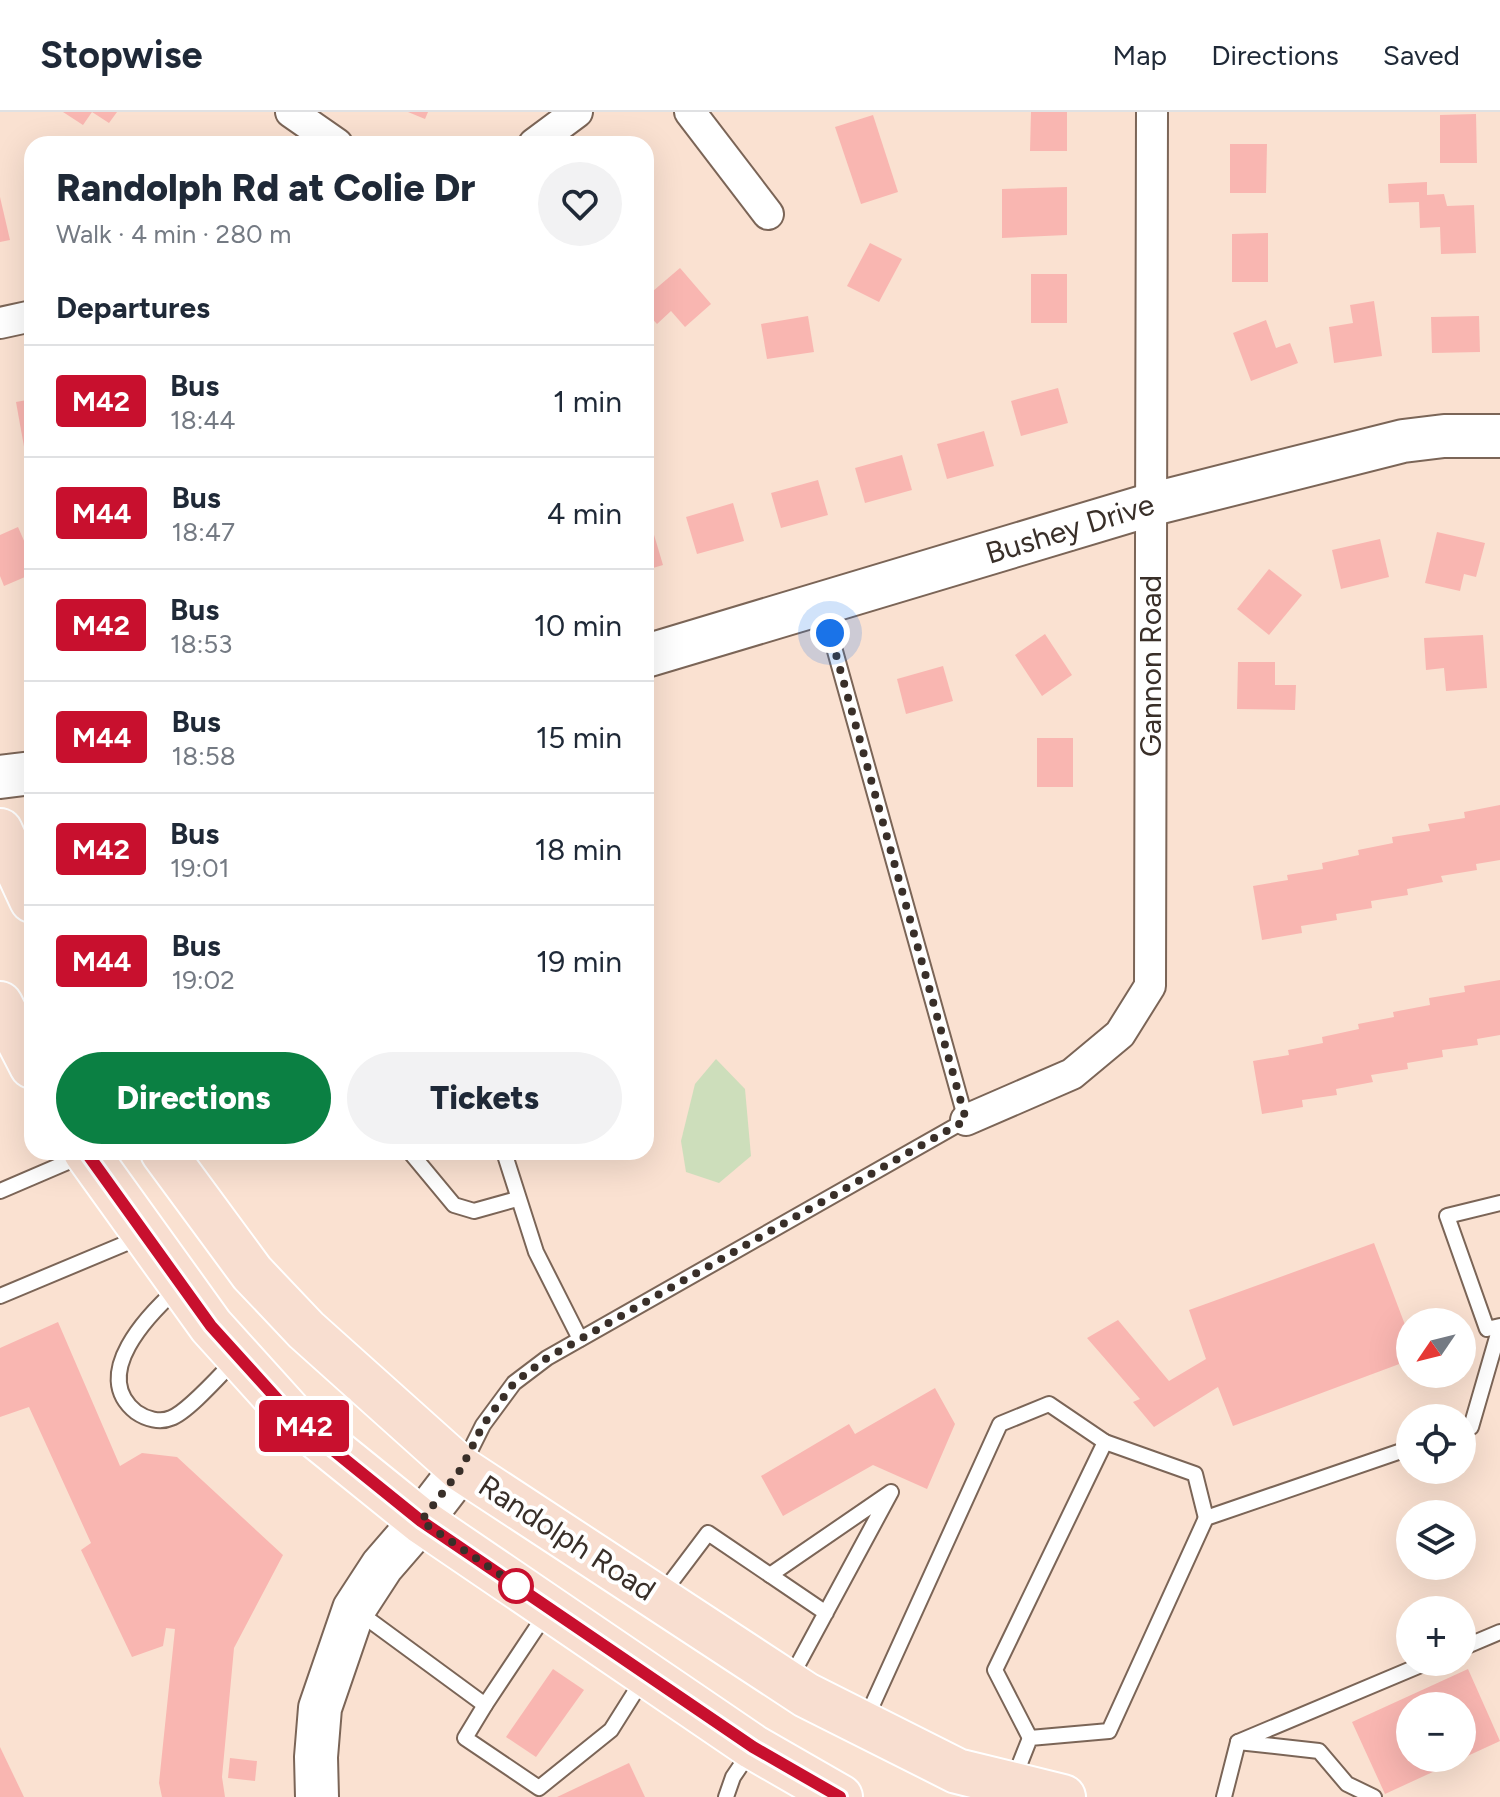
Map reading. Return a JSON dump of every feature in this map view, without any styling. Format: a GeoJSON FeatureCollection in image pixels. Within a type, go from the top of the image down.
{"type":"FeatureCollection","features":[{"type":"Feature","properties":{"kind":"main road"},"geometry":{"type":"LineString","coordinates":[[0,831],[24,883]]}},
{"type":"Feature","properties":{"kind":"main road"},"geometry":{"type":"LineString","coordinates":[[0,1004],[24,1050]]}},
{"type":"Feature","properties":{"kind":"main road"},"geometry":{"type":"LineString","coordinates":[[92,1160],[211,1326],[296,1420],[421,1521],[753,1747],[840,1797]]}},
{"type":"Feature","properties":{"kind":"main road","name":"Randolph Road"},"geometry":{"type":"LineString","coordinates":[[169,1160],[252,1273],[295,1319],[461,1469],[788,1683],[863,1724],[957,1771],[1063,1797]]}},
{"type":"Feature","properties":{"kind":"street"},"geometry":{"type":"LineString","coordinates":[[291,112],[326,136]]}},
{"type":"Feature","properties":{"kind":"street"},"geometry":{"type":"LineString","coordinates":[[545,136],[577,112]]}},
{"type":"Feature","properties":{"kind":"street"},"geometry":{"type":"LineString","coordinates":[[690,112],[768,214]]}},
{"type":"Feature","properties":{"kind":"street","name":"Gannon Road"},"geometry":{"type":"LineString","coordinates":[[966,1120],[1072,1074],[1120,1034],[1150,986],[1152,112]]}},
{"type":"Feature","properties":{"kind":"street"},"geometry":{"type":"LineString","coordinates":[[0,323],[24,318]]}},
{"type":"Feature","properties":{"kind":"street","name":"Bushey Drive"},"geometry":{"type":"LineString","coordinates":[[654,654],[1153,504],[1403,441],[1444,436],[1500,436]]}},
{"type":"Feature","properties":{"kind":"street"},"geometry":{"type":"LineString","coordinates":[[0,777],[24,774]]}},
{"type":"Feature","properties":{"kind":"street"},"geometry":{"type":"LineString","coordinates":[[317,1797],[320,1708],[354,1609],[382,1566],[461,1469]]}},
{"type":"Feature","properties":{"kind":"lane"},"geometry":{"type":"LineString","coordinates":[[461,1469],[483,1425],[514,1383],[547,1358],[966,1120],[822,603]]}},
{"type":"Feature","properties":{"kind":"lane"},"geometry":{"type":"LineString","coordinates":[[0,1191],[71,1160]]}},
{"type":"Feature","properties":{"kind":"lane"},"geometry":{"type":"LineString","coordinates":[[417,1160],[454,1205],[474,1211],[517,1199]]}},
{"type":"Feature","properties":{"kind":"lane"},"geometry":{"type":"LineString","coordinates":[[506,1160],[536,1252],[580,1339]]}},
{"type":"Feature","properties":{"kind":"lane"},"geometry":{"type":"LineString","coordinates":[[1476,1410],[1500,1327],[1487,1329],[1447,1216],[1500,1203]]}},
{"type":"Feature","properties":{"kind":"lane"},"geometry":{"type":"LineString","coordinates":[[0,1296],[145,1235]]}},
{"type":"Feature","properties":{"kind":"lane"},"geometry":{"type":"LineString","coordinates":[[181,1285],[152,1312],[121,1358],[121,1393],[135,1410],[150,1420],[171,1419],[239,1357]]}},
{"type":"Feature","properties":{"kind":"lane"},"geometry":{"type":"LineString","coordinates":[[863,1724],[1000,1424],[1049,1404],[1105,1442],[1195,1474],[1206,1518],[1109,1731],[1030,1738]]}},
{"type":"Feature","properties":{"kind":"lane"},"geometry":{"type":"LineString","coordinates":[[1012,1784],[1030,1738],[995,1670],[1105,1442]]}},
{"type":"Feature","properties":{"kind":"lane"},"geometry":{"type":"LineString","coordinates":[[1206,1518],[1396,1453]]}},
{"type":"Feature","properties":{"kind":"lane"},"geometry":{"type":"LineString","coordinates":[[770,1575],[891,1492],[788,1683]]}},
{"type":"Feature","properties":{"kind":"lane"},"geometry":{"type":"LineString","coordinates":[[658,1598],[708,1533],[826,1613]]}},
{"type":"Feature","properties":{"kind":"lane"},"geometry":{"type":"LineString","coordinates":[[549,1608],[465,1738],[539,1788],[611,1730],[646,1674]]}},
{"type":"Feature","properties":{"kind":"lane"},"geometry":{"type":"LineString","coordinates":[[354,1609],[485,1705]]}},
{"type":"Feature","properties":{"kind":"lane"},"geometry":{"type":"LineString","coordinates":[[1476,1642],[1500,1632]]}},
{"type":"Feature","properties":{"kind":"lane"},"geometry":{"type":"LineString","coordinates":[[1238,1742],[1396,1675]]}},
{"type":"Feature","properties":{"kind":"lane"},"geometry":{"type":"LineString","coordinates":[[1224,1797],[1238,1742]]}},
{"type":"Feature","properties":{"kind":"lane"},"geometry":{"type":"LineString","coordinates":[[1238,1742],[1319,1751],[1347,1784],[1374,1797]]}},
{"type":"Feature","properties":{"kind":"lane"},"geometry":{"type":"LineString","coordinates":[[726,1797],[733,1777],[753,1747]]}},
{"type":"Feature","properties":{"kind":"green space"},"geometry":{"type":"Polygon","coordinates":[[[716,1059],[745,1089],[751,1156],[719,1183],[686,1172],[681,1141],[695,1084],[716,1059]]]}},
{"type":"Feature","properties":{"kind":"building"},"geometry":{"type":"Polygon","coordinates":[[[63,112],[92,112],[83,125],[63,112]]]}},
{"type":"Feature","properties":{"kind":"building"},"geometry":{"type":"Polygon","coordinates":[[[92,112],[117,112],[109,123],[92,112]]]}},
{"type":"Feature","properties":{"kind":"building"},"geometry":{"type":"Polygon","coordinates":[[[408,112],[428,112],[425,119],[408,112]]]}},
{"type":"Feature","properties":{"kind":"building"},"geometry":{"type":"Polygon","coordinates":[[[1031,112],[1067,112],[1067,151],[1030,151],[1031,112]]]}},
{"type":"Feature","properties":{"kind":"building"},"geometry":{"type":"Polygon","coordinates":[[[1476,114],[1477,163],[1440,163],[1440,115],[1476,114]]]}},
{"type":"Feature","properties":{"kind":"building"},"geometry":{"type":"Polygon","coordinates":[[[873,115],[898,192],[861,204],[835,127],[873,115]]]}},
{"type":"Feature","properties":{"kind":"building"},"geometry":{"type":"Polygon","coordinates":[[[1230,144],[1267,144],[1266,193],[1230,193],[1230,144]]]}},
{"type":"Feature","properties":{"kind":"building"},"geometry":{"type":"Polygon","coordinates":[[[1427,182],[1427,195],[1444,194],[1447,206],[1474,205],[1476,253],[1441,254],[1440,227],[1420,228],[1419,202],[1389,203],[1388,184],[1427,182]]]}},
{"type":"Feature","properties":{"kind":"building"},"geometry":{"type":"Polygon","coordinates":[[[1067,187],[1067,235],[1002,238],[1002,189],[1067,187]]]}},
{"type":"Feature","properties":{"kind":"building"},"geometry":{"type":"Polygon","coordinates":[[[0,197],[10,240],[0,242],[0,197]]]}},
{"type":"Feature","properties":{"kind":"building"},"geometry":{"type":"Polygon","coordinates":[[[1268,233],[1268,282],[1232,282],[1232,234],[1268,233]]]}},
{"type":"Feature","properties":{"kind":"building"},"geometry":{"type":"Polygon","coordinates":[[[870,243],[902,259],[879,302],[847,286],[870,243]]]}},
{"type":"Feature","properties":{"kind":"building"},"geometry":{"type":"Polygon","coordinates":[[[680,268],[711,304],[685,327],[671,311],[657,324],[654,321],[654,290],[680,268]]]}},
{"type":"Feature","properties":{"kind":"building"},"geometry":{"type":"Polygon","coordinates":[[[1031,274],[1067,274],[1067,323],[1031,323],[1031,274]]]}},
{"type":"Feature","properties":{"kind":"building"},"geometry":{"type":"Polygon","coordinates":[[[1374,301],[1382,356],[1334,363],[1329,327],[1353,323],[1350,305],[1374,301]]]}},
{"type":"Feature","properties":{"kind":"building"},"geometry":{"type":"Polygon","coordinates":[[[808,316],[814,352],[767,359],[761,324],[808,316]]]}},
{"type":"Feature","properties":{"kind":"building"},"geometry":{"type":"Polygon","coordinates":[[[1479,316],[1480,352],[1432,353],[1431,317],[1479,316]]]}},
{"type":"Feature","properties":{"kind":"building"},"geometry":{"type":"Polygon","coordinates":[[[1266,320],[1276,348],[1290,343],[1298,363],[1251,381],[1233,333],[1266,320]]]}},
{"type":"Feature","properties":{"kind":"building"},"geometry":{"type":"Polygon","coordinates":[[[1058,388],[1068,423],[1021,436],[1011,401],[1058,388]]]}},
{"type":"Feature","properties":{"kind":"building"},"geometry":{"type":"Polygon","coordinates":[[[24,400],[24,447],[16,402],[24,400]]]}},
{"type":"Feature","properties":{"kind":"building"},"geometry":{"type":"Polygon","coordinates":[[[984,431],[994,466],[947,479],[937,444],[984,431]]]}},
{"type":"Feature","properties":{"kind":"building"},"geometry":{"type":"Polygon","coordinates":[[[902,455],[912,490],[865,503],[855,468],[902,455]]]}},
{"type":"Feature","properties":{"kind":"building"},"geometry":{"type":"Polygon","coordinates":[[[818,480],[828,515],[781,528],[771,493],[818,480]]]}},
{"type":"Feature","properties":{"kind":"building"},"geometry":{"type":"Polygon","coordinates":[[[733,503],[744,541],[697,554],[686,517],[733,503]]]}},
{"type":"Feature","properties":{"kind":"building"},"geometry":{"type":"Polygon","coordinates":[[[18,527],[24,541],[24,577],[4,586],[0,576],[0,535],[18,527]]]}},
{"type":"Feature","properties":{"kind":"building"},"geometry":{"type":"Polygon","coordinates":[[[1437,532],[1485,543],[1476,577],[1464,574],[1460,591],[1425,583],[1437,532]]]}},
{"type":"Feature","properties":{"kind":"building"},"geometry":{"type":"Polygon","coordinates":[[[654,535],[663,565],[654,568],[654,535]]]}},
{"type":"Feature","properties":{"kind":"building"},"geometry":{"type":"Polygon","coordinates":[[[1380,539],[1389,577],[1341,589],[1332,550],[1380,539]]]}},
{"type":"Feature","properties":{"kind":"building"},"geometry":{"type":"Polygon","coordinates":[[[1269,569],[1302,595],[1269,635],[1237,609],[1269,569]]]}},
{"type":"Feature","properties":{"kind":"building"},"geometry":{"type":"Polygon","coordinates":[[[1045,634],[1072,675],[1042,696],[1015,655],[1045,634]]]}},
{"type":"Feature","properties":{"kind":"building"},"geometry":{"type":"Polygon","coordinates":[[[1483,635],[1487,688],[1446,691],[1444,668],[1426,670],[1424,638],[1483,635]]]}},
{"type":"Feature","properties":{"kind":"building"},"geometry":{"type":"Polygon","coordinates":[[[1238,662],[1275,662],[1275,685],[1296,685],[1295,710],[1237,709],[1238,662]]]}},
{"type":"Feature","properties":{"kind":"building"},"geometry":{"type":"Polygon","coordinates":[[[943,666],[953,701],[906,714],[897,679],[943,666]]]}},
{"type":"Feature","properties":{"kind":"building"},"geometry":{"type":"Polygon","coordinates":[[[1037,738],[1073,738],[1073,787],[1037,787],[1037,738]]]}},
{"type":"Feature","properties":{"kind":"building"},"geometry":{"type":"Polygon","coordinates":[[[1500,805],[1500,860],[1476,864],[1477,870],[1441,876],[1443,882],[1407,889],[1408,895],[1371,901],[1372,908],[1336,914],[1337,920],[1301,926],[1302,933],[1262,940],[1253,886],[1288,880],[1287,875],[1323,869],[1322,863],[1359,855],[1358,850],[1393,843],[1392,837],[1430,831],[1428,824],[1465,818],[1464,812],[1500,805]]]}},
{"type":"Feature","properties":{"kind":"building"},"geometry":{"type":"Polygon","coordinates":[[[1500,980],[1500,1035],[1477,1039],[1478,1045],[1442,1050],[1443,1057],[1407,1063],[1408,1069],[1371,1075],[1373,1082],[1336,1089],[1337,1095],[1302,1100],[1303,1107],[1262,1114],[1253,1061],[1289,1055],[1288,1050],[1323,1043],[1322,1037],[1359,1029],[1358,1024],[1394,1017],[1393,1012],[1430,1005],[1429,998],[1465,992],[1464,986],[1500,980]]]}},
{"type":"Feature","properties":{"kind":"building"},"geometry":{"type":"Polygon","coordinates":[[[1374,1243],[1399,1308],[1396,1308],[1396,1365],[1233,1426],[1218,1387],[1154,1427],[1133,1402],[1140,1399],[1087,1338],[1118,1320],[1169,1381],[1206,1359],[1189,1310],[1374,1243]]]}},
{"type":"Feature","properties":{"kind":"building"},"geometry":{"type":"Polygon","coordinates":[[[58,1322],[120,1466],[142,1453],[177,1457],[283,1555],[234,1648],[222,1777],[225,1797],[162,1797],[159,1783],[175,1629],[166,1628],[163,1646],[132,1657],[81,1550],[91,1543],[29,1407],[0,1417],[0,1348],[58,1322]]]}},
{"type":"Feature","properties":{"kind":"building"},"geometry":{"type":"Polygon","coordinates":[[[935,1388],[955,1424],[927,1489],[873,1465],[783,1516],[761,1476],[849,1424],[855,1434],[935,1388]]]}},
{"type":"Feature","properties":{"kind":"building"},"geometry":{"type":"Polygon","coordinates":[[[553,1669],[584,1690],[536,1757],[506,1737],[553,1669]]]}},
{"type":"Feature","properties":{"kind":"building"},"geometry":{"type":"Polygon","coordinates":[[[1453,1676],[1471,1676],[1500,1741],[1476,1752],[1476,1692],[1418,1692],[1453,1676]]]}},
{"type":"Feature","properties":{"kind":"building"},"geometry":{"type":"Polygon","coordinates":[[[1396,1702],[1396,1772],[1433,1772],[1385,1794],[1352,1722],[1396,1702]]]}},
{"type":"Feature","properties":{"kind":"building"},"geometry":{"type":"Polygon","coordinates":[[[0,1747],[24,1797],[0,1797],[0,1747]]]}},
{"type":"Feature","properties":{"kind":"building"},"geometry":{"type":"Polygon","coordinates":[[[230,1758],[257,1761],[255,1781],[228,1778],[230,1758]]]}},
{"type":"Feature","properties":{"kind":"building"},"geometry":{"type":"Polygon","coordinates":[[[629,1763],[645,1797],[557,1797],[629,1763]]]}},
{"type":"Feature","properties":{"kind":"bus line","name":"M42"},"geometry":{"type":"LineString","coordinates":[[92,1160],[211,1326],[296,1420],[421,1521],[753,1747],[840,1797]]}},
{"type":"Feature","properties":{"kind":"route"},"geometry":{"type":"LineString","coordinates":[[516,1586],[526,1592],[421,1521],[461,1469],[483,1425],[514,1383],[547,1358],[966,1120],[830,633]]}}]}
